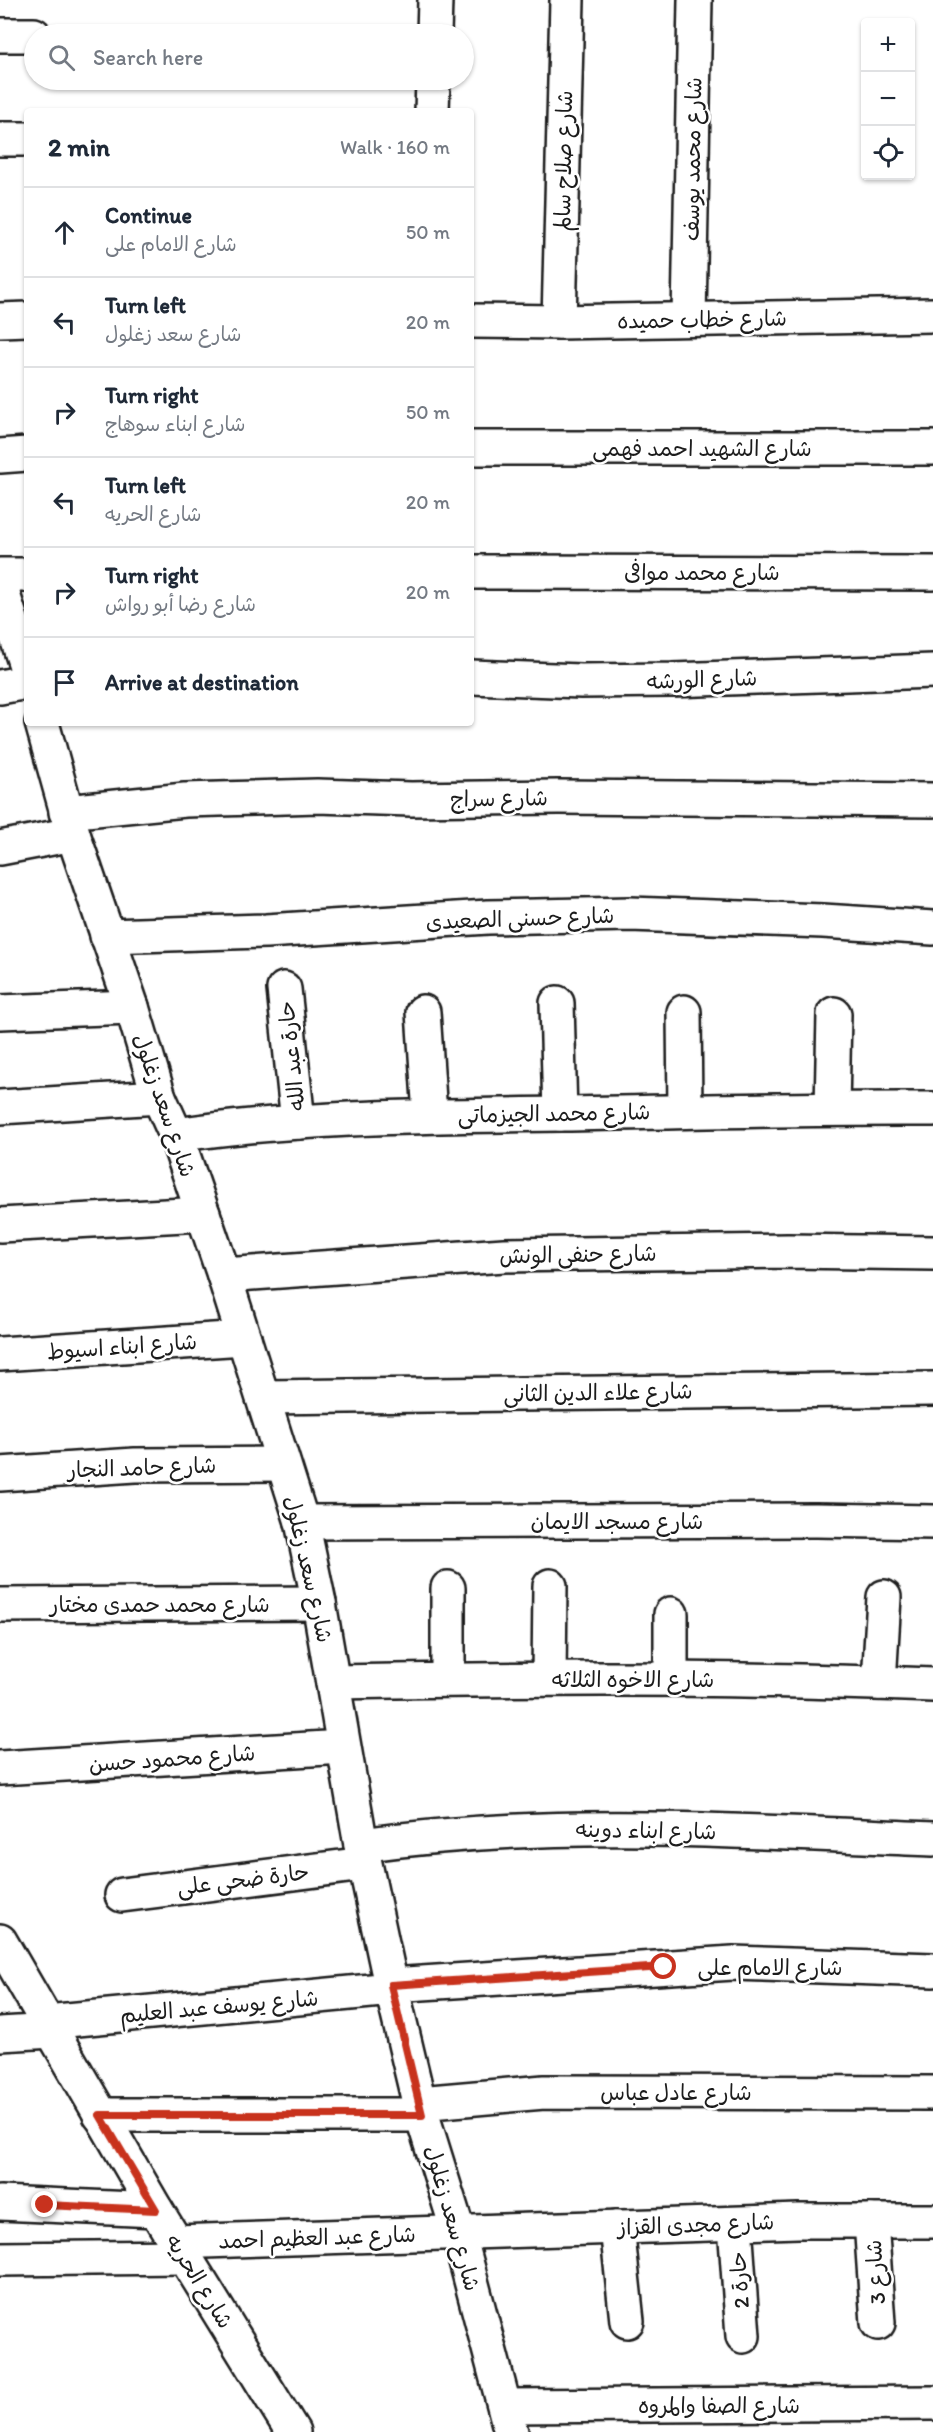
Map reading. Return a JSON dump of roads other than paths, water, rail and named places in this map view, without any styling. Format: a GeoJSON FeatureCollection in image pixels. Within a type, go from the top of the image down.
{"type":"FeatureCollection","features":[{"type":"Feature","properties":{"kind":"street"},"geometry":{"type":"LineString","coordinates":[[434,24],[435,0]]}},
{"type":"Feature","properties":{"kind":"street","name":"شارع صلاح سالم"},"geometry":{"type":"LineString","coordinates":[[559,322],[567,0]]}},
{"type":"Feature","properties":{"kind":"street","name":"شارع محمد يوسف"},"geometry":{"type":"LineString","coordinates":[[689,318],[695,0]]}},
{"type":"Feature","properties":{"kind":"street"},"geometry":{"type":"LineString","coordinates":[[0,35],[24,35]]}},
{"type":"Feature","properties":{"kind":"street"},"geometry":{"type":"LineString","coordinates":[[432,108],[433,90]]}},
{"type":"Feature","properties":{"kind":"street"},"geometry":{"type":"LineString","coordinates":[[0,139],[24,139]]}},
{"type":"Feature","properties":{"kind":"street","name":"شارع خطاب حميده"},"geometry":{"type":"LineString","coordinates":[[474,321],[559,322],[933,315]]}},
{"type":"Feature","properties":{"kind":"street"},"geometry":{"type":"LineString","coordinates":[[0,320],[24,319]]}},
{"type":"Feature","properties":{"kind":"street","name":"شارع الشهيد احمد فهمى"},"geometry":{"type":"LineString","coordinates":[[474,448],[933,448]]}},
{"type":"Feature","properties":{"kind":"street"},"geometry":{"type":"LineString","coordinates":[[0,456],[24,454]]}},
{"type":"Feature","properties":{"kind":"street","name":"شارع محمد موافى"},"geometry":{"type":"LineString","coordinates":[[474,572],[933,573]]}},
{"type":"Feature","properties":{"kind":"street"},"geometry":{"type":"LineString","coordinates":[[0,575],[24,575]]}},
{"type":"Feature","properties":{"kind":"street"},"geometry":{"type":"LineString","coordinates":[[0,585],[24,660]]}},
{"type":"Feature","properties":{"kind":"street","name":"شارع الورشه"},"geometry":{"type":"LineString","coordinates":[[474,676],[627,681],[933,671]]}},
{"type":"Feature","properties":{"kind":"street"},"geometry":{"type":"LineString","coordinates":[[0,687],[24,683]]}},
{"type":"Feature","properties":{"kind":"street","name":"شارع سعد زغلول"},"geometry":{"type":"LineString","coordinates":[[43,726],[70,823],[132,1007],[159,1097],[176,1135],[224,1275],[302,1522],[320,1603],[362,1854],[391,1987],[421,2109],[458,2231],[508,2419]]}},
{"type":"Feature","properties":{"kind":"street","name":"شارع سراج"},"geometry":{"type":"LineString","coordinates":[[0,848],[70,823],[185,800],[317,796],[411,799],[581,797],[933,800]]}},
{"type":"Feature","properties":{"kind":"street","name":"شارع حسنى الصعيدى"},"geometry":{"type":"LineString","coordinates":[[107,936],[266,931],[488,917],[630,914],[823,921],[933,928]]}},
{"type":"Feature","properties":{"kind":"street","name":"حارة عبد الله"},"geometry":{"type":"LineString","coordinates":[[284,990],[298,1122]]}},
{"type":"Feature","properties":{"kind":"street"},"geometry":{"type":"LineString","coordinates":[[557,1003],[560,1114]]}},
{"type":"Feature","properties":{"kind":"street"},"geometry":{"type":"LineString","coordinates":[[0,1012],[132,1007]]}},
{"type":"Feature","properties":{"kind":"street"},"geometry":{"type":"LineString","coordinates":[[423,1012],[429,1115]]}},
{"type":"Feature","properties":{"kind":"street"},"geometry":{"type":"LineString","coordinates":[[684,1012],[685,1111]]}},
{"type":"Feature","properties":{"kind":"street"},"geometry":{"type":"LineString","coordinates":[[832,1108],[834,1014]]}},
{"type":"Feature","properties":{"kind":"street"},"geometry":{"type":"LineString","coordinates":[[0,1107],[159,1097]]}},
{"type":"Feature","properties":{"kind":"street","name":"شارع محمد الجيزماتى"},"geometry":{"type":"LineString","coordinates":[[176,1135],[226,1127],[429,1115],[832,1108],[933,1109]]}},
{"type":"Feature","properties":{"kind":"street"},"geometry":{"type":"LineString","coordinates":[[0,1226],[203,1214]]}},
{"type":"Feature","properties":{"kind":"street","name":"شارع حنفى الونش"},"geometry":{"type":"LineString","coordinates":[[224,1275],[504,1255],[788,1251],[933,1253]]}},
{"type":"Feature","properties":{"kind":"street","name":"شارع ابناء اسيوط"},"geometry":{"type":"LineString","coordinates":[[0,1354],[244,1338]]}},
{"type":"Feature","properties":{"kind":"street","name":"شارع علاء الدين الثانى"},"geometry":{"type":"LineString","coordinates":[[263,1397],[933,1389]]}},
{"type":"Feature","properties":{"kind":"street","name":"شارع حامد النجار"},"geometry":{"type":"LineString","coordinates":[[0,1474],[135,1465],[283,1464]]}},
{"type":"Feature","properties":{"kind":"street","name":"شارع مسجد الايمان"},"geometry":{"type":"LineString","coordinates":[[302,1522],[816,1520],[933,1522]]}},
{"type":"Feature","properties":{"kind":"street"},"geometry":{"type":"LineString","coordinates":[[549,1678],[550,1586]]}},
{"type":"Feature","properties":{"kind":"street"},"geometry":{"type":"LineString","coordinates":[[448,1588],[448,1679]]}},
{"type":"Feature","properties":{"kind":"street"},"geometry":{"type":"LineString","coordinates":[[879,1683],[884,1597]]}},
{"type":"Feature","properties":{"kind":"street","name":"شارع محمد حمدى مختار"},"geometry":{"type":"LineString","coordinates":[[0,1605],[320,1603]]}},
{"type":"Feature","properties":{"kind":"street"},"geometry":{"type":"LineString","coordinates":[[671,1614],[671,1678]]}},
{"type":"Feature","properties":{"kind":"street","name":"شارع الاخوه الثلاثه"},"geometry":{"type":"LineString","coordinates":[[333,1682],[671,1678],[933,1685]]}},
{"type":"Feature","properties":{"kind":"street","name":"شارع محمود حسن"},"geometry":{"type":"LineString","coordinates":[[0,1768],[344,1747]]}},
{"type":"Feature","properties":{"kind":"street","name":"شارع ابناء دوينه"},"geometry":{"type":"LineString","coordinates":[[362,1854],[422,1836],[521,1829],[679,1828],[933,1839]]}},
{"type":"Feature","properties":{"kind":"street","name":"حارة ضحى على"},"geometry":{"type":"LineString","coordinates":[[122,1895],[362,1854]]}},
{"type":"Feature","properties":{"kind":"street","name":"شارع الحريه"},"geometry":{"type":"LineString","coordinates":[[0,1941],[156,2210],[294,2432]]}},
{"type":"Feature","properties":{"kind":"street","name":"شارع الامام على"},"geometry":{"type":"LineString","coordinates":[[391,1987],[733,1963],[933,1970]]}},
{"type":"Feature","properties":{"kind":"street","name":"شارع يوسف عبد العليم"},"geometry":{"type":"LineString","coordinates":[[0,2034],[49,2026],[391,1987]]}},
{"type":"Feature","properties":{"kind":"street","name":"شارع عادل عباس"},"geometry":{"type":"LineString","coordinates":[[100,2115],[421,2109],[544,2092],[933,2093]]}},
{"type":"Feature","properties":{"kind":"street"},"geometry":{"type":"LineString","coordinates":[[0,2203],[156,2210]]}},
{"type":"Feature","properties":{"kind":"street","name":"شارع مجدى القزاز"},"geometry":{"type":"LineString","coordinates":[[458,2231],[735,2225],[798,2221],[933,2221]]}},
{"type":"Feature","properties":{"kind":"street","name":"شارع 3"},"geometry":{"type":"LineString","coordinates":[[872,2221],[878,2323]]}},
{"type":"Feature","properties":{"kind":"street","name":"حارة 2"},"geometry":{"type":"LineString","coordinates":[[735,2225],[743,2336]]}},
{"type":"Feature","properties":{"kind":"street"},"geometry":{"type":"LineString","coordinates":[[617,2227],[627,2321]]}},
{"type":"Feature","properties":{"kind":"street","name":"شارع عبد العظيم احمد"},"geometry":{"type":"LineString","coordinates":[[0,2259],[181,2250],[458,2231]]}},
{"type":"Feature","properties":{"kind":"street","name":"شارع الصفا والمروه"},"geometry":{"type":"LineString","coordinates":[[508,2419],[933,2403]]}}]}
